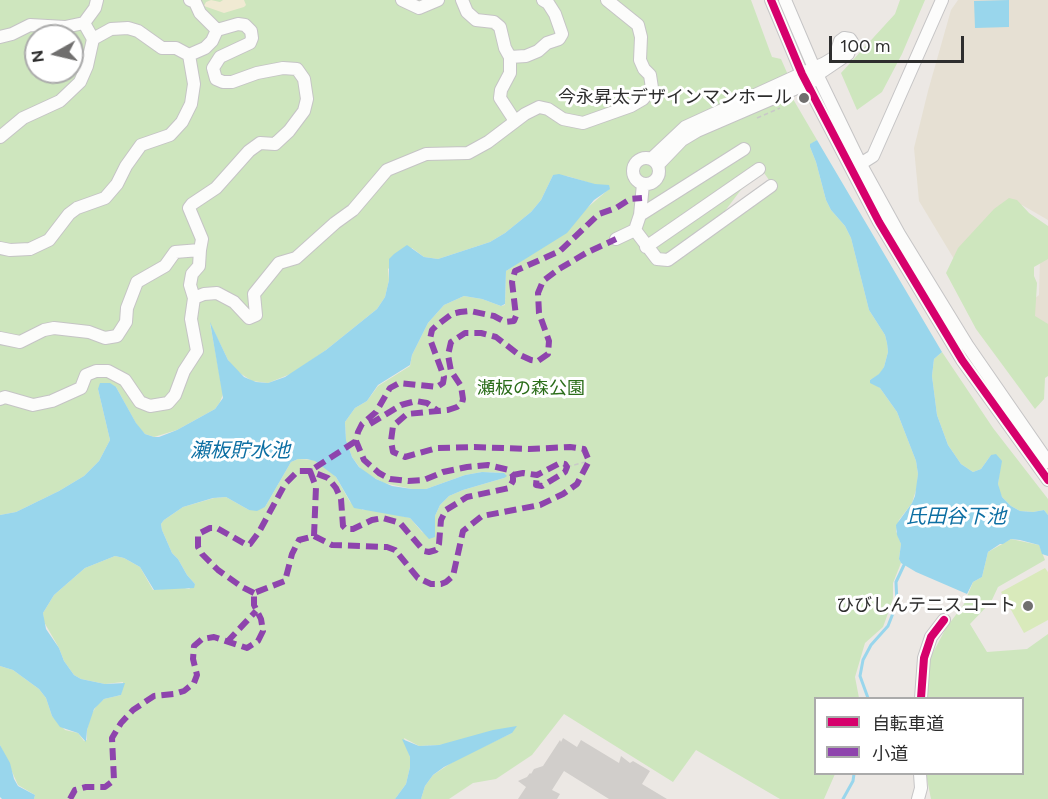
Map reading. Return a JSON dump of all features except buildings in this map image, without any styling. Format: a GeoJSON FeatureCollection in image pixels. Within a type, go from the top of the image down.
{"type":"FeatureCollection","features":[{"type":"Feature","properties":{"kind":"street"},"geometry":{"type":"LineString","coordinates":[[0,37],[30,25],[65,27],[84,23],[95,8],[97,0]]}},
{"type":"Feature","properties":{"kind":"street"},"geometry":{"type":"LineString","coordinates":[[190,0],[195,2],[200,13],[217,30]]}},
{"type":"Feature","properties":{"kind":"street"},"geometry":{"type":"LineString","coordinates":[[402,0],[419,8],[438,0]]}},
{"type":"Feature","properties":{"kind":"street"},"geometry":{"type":"LineString","coordinates":[[462,0],[467,12],[476,20],[494,22],[500,27],[505,48],[510,57],[510,73],[501,90],[500,98],[515,121]]}},
{"type":"Feature","properties":{"kind":"street"},"geometry":{"type":"LineString","coordinates":[[510,57],[526,56],[538,51],[547,43],[559,39],[562,34],[555,14],[548,3],[543,0]]}},
{"type":"Feature","properties":{"kind":"street"},"geometry":{"type":"LineString","coordinates":[[194,298],[217,293],[234,302],[249,318],[256,315],[254,294],[279,263],[296,258],[353,210],[387,170],[426,154],[468,153],[488,142],[532,110],[539,108],[548,109],[563,119],[583,123],[631,106],[643,99],[652,88],[651,75],[644,69],[640,60],[641,37],[638,25],[606,0]]}},
{"type":"Feature","properties":{"kind":"street"},"geometry":{"type":"LineString","coordinates":[[771,0],[804,79],[856,167],[967,345],[1048,462]]}},
{"type":"Feature","properties":{"kind":"street"},"geometry":{"type":"LineString","coordinates":[[784,0],[856,167],[897,252],[962,360],[1048,480]]}},
{"type":"Feature","properties":{"kind":"street"},"geometry":{"type":"LineString","coordinates":[[856,167],[873,156],[942,0]]}},
{"type":"Feature","properties":{"kind":"street"},"geometry":{"type":"LineString","coordinates":[[0,137],[23,118],[60,101],[80,82],[87,66],[93,39],[84,23]]}},
{"type":"Feature","properties":{"kind":"street"},"geometry":{"type":"LineString","coordinates":[[0,399],[5,397],[33,405],[51,401],[81,388],[86,375],[96,371],[108,371],[125,380],[140,402],[150,406],[168,403],[175,395],[184,371],[196,351],[191,318],[194,298],[190,285],[192,274],[199,266],[202,239],[189,208],[216,188],[249,151],[260,143],[275,144],[289,131],[304,111],[306,99],[304,79],[297,69],[283,68],[257,73],[232,82],[216,79],[213,68],[220,57],[249,43],[252,38],[251,31],[245,25],[238,24],[217,30],[212,41],[205,48],[189,55]]}},
{"type":"Feature","properties":{"kind":"street"},"geometry":{"type":"LineString","coordinates":[[93,39],[111,28],[128,28],[138,31],[162,48],[176,48],[189,55]]}},
{"type":"Feature","properties":{"kind":"street"},"geometry":{"type":"LineString","coordinates":[[0,248],[30,249],[49,240],[69,214],[77,208],[105,198],[117,184],[141,145],[170,135],[182,122],[191,104],[194,84],[189,55]]}},
{"type":"Feature","properties":{"kind":"street"},"geometry":{"type":"LineString","coordinates":[[655,162],[681,140],[697,131],[817,74]]}},
{"type":"Feature","properties":{"kind":"street"},"geometry":{"type":"LineString","coordinates":[[640,215],[744,149]]}},
{"type":"Feature","properties":{"kind":"street"},"geometry":{"type":"LineString","coordinates":[[642,158],[655,162],[658,177],[652,183],[644,184],[634,176],[633,168],[642,158]]}},
{"type":"Feature","properties":{"kind":"street"},"geometry":{"type":"LineString","coordinates":[[646,247],[759,169]]}},
{"type":"Feature","properties":{"kind":"street"},"geometry":{"type":"LineString","coordinates":[[616,239],[635,230],[640,215],[644,184]]}},
{"type":"Feature","properties":{"kind":"street"},"geometry":{"type":"LineString","coordinates":[[635,230],[657,259],[668,260],[771,186]]}},
{"type":"Feature","properties":{"kind":"street"},"geometry":{"type":"LineString","coordinates":[[0,338],[20,342],[44,330],[54,328],[88,332],[105,338],[117,336],[126,322],[127,308],[136,282],[165,266],[175,252],[200,250]]}},
{"type":"Feature","properties":{"kind":"street"},"geometry":{"type":"LineString","coordinates":[[921,697],[924,658],[931,637],[944,620]]}},
{"type":"Feature","properties":{"kind":"street"},"geometry":{"type":"LineString","coordinates":[[918,799],[921,788],[920,775]]}},
{"type":"Feature","properties":{"kind":"path"},"geometry":{"type":"LineString","coordinates":[[752,119],[767,115],[788,103]]}},
{"type":"Feature","properties":{"kind":"path"},"geometry":{"type":"LineString","coordinates":[[642,198],[650,196],[651,190],[661,183],[671,165]]}},
{"type":"Feature","properties":{"kind":"path"},"geometry":{"type":"LineString","coordinates":[[567,467],[589,461]]}},
{"type":"Feature","properties":{"kind":"shaded area"},"geometry":{"type":"Polygon","coordinates":[[[958,0],[1048,0],[1048,220],[1022,205],[954,259],[919,201],[914,148],[951,10],[958,0]]]}},
{"type":"Feature","properties":{"kind":"shaded area"},"geometry":{"type":"Polygon","coordinates":[[[1048,257],[1048,343],[1024,307],[1039,295],[1040,258],[1048,257]]]}},
{"type":"Feature","properties":{"kind":"green space","name":"瀬板の森公園"},"geometry":{"type":"Polygon","coordinates":[[[0,0],[751,0],[772,57],[781,59],[796,93],[793,99],[817,140],[810,147],[826,200],[851,238],[869,310],[885,335],[887,343],[888,352],[884,367],[880,374],[870,380],[880,388],[897,412],[916,461],[918,474],[912,503],[899,520],[896,531],[901,544],[899,559],[901,563],[893,583],[891,605],[883,627],[865,643],[855,677],[859,697],[814,697],[814,775],[835,775],[824,799],[780,799],[696,750],[673,782],[564,714],[532,755],[496,779],[473,783],[449,799],[421,799],[425,786],[433,775],[457,759],[512,733],[419,746],[404,738],[410,757],[410,767],[406,784],[395,799],[34,799],[35,795],[18,785],[0,745],[0,666],[13,670],[39,689],[46,698],[52,716],[65,730],[78,733],[84,741],[87,740],[91,715],[97,705],[104,699],[121,695],[123,682],[105,684],[81,679],[74,675],[64,661],[44,622],[43,613],[54,595],[85,568],[115,556],[140,567],[153,590],[180,587],[189,589],[195,584],[172,553],[161,524],[183,507],[226,497],[249,510],[265,507],[291,462],[298,459],[315,460],[336,477],[350,502],[363,510],[377,510],[410,518],[422,532],[435,537],[435,516],[440,505],[449,496],[504,478],[504,473],[482,472],[465,475],[426,489],[412,489],[384,483],[363,472],[352,457],[346,440],[345,422],[355,408],[367,401],[378,386],[410,366],[412,355],[428,323],[444,305],[464,296],[482,299],[501,306],[505,305],[506,271],[542,247],[609,189],[567,176],[553,175],[541,200],[531,212],[490,242],[438,259],[424,257],[412,248],[388,269],[389,280],[385,297],[377,309],[293,373],[268,383],[252,381],[235,370],[210,323],[223,394],[215,409],[177,430],[154,437],[145,434],[138,427],[116,387],[98,389],[110,440],[99,461],[84,476],[16,512],[0,515],[0,0]],[[762,170],[753,174],[715,224],[670,263],[776,190],[762,170]]]}},
{"type":"Feature","properties":{"kind":"green space"},"geometry":{"type":"Polygon","coordinates":[[[900,0],[925,0],[902,54],[882,92],[857,110],[841,73],[895,14],[900,0]]]}},
{"type":"Feature","properties":{"kind":"green space"},"geometry":{"type":"Polygon","coordinates":[[[1009,198],[1017,200],[1029,213],[1048,226],[1048,259],[1034,267],[1037,283],[1035,316],[1048,324],[1048,376],[1045,378],[1044,399],[1035,409],[976,329],[946,273],[958,248],[994,209],[1009,198]]]}},
{"type":"Feature","properties":{"kind":"green space"},"geometry":{"type":"Polygon","coordinates":[[[942,352],[993,428],[1048,499],[1048,515],[1044,510],[1020,511],[1002,497],[998,484],[1001,461],[991,455],[981,469],[973,472],[961,464],[948,445],[937,415],[932,376],[934,359],[942,352]]]}},
{"type":"Feature","properties":{"kind":"green space"},"geometry":{"type":"Polygon","coordinates":[[[1011,539],[1039,545],[1045,560],[998,587],[991,602],[970,624],[987,652],[1027,649],[1048,634],[1048,799],[931,799],[926,775],[1024,775],[1024,697],[927,697],[928,662],[946,628],[964,604],[973,582],[982,577],[988,552],[1011,539]]]}},
{"type":"Feature","properties":{"kind":"green space","name":"ひびしんテニスコート"},"geometry":{"type":"Polygon","coordinates":[[[1045,568],[1048,572],[1048,620],[1024,633],[1001,592],[1045,568]]]}},
{"type":"Feature","properties":{"kind":"sand"},"geometry":{"type":"Polygon","coordinates":[[[211,0],[220,2],[244,0],[246,5],[224,13],[204,6],[211,0]]]}},
{"type":"Feature","properties":{"kind":"water"},"geometry":{"type":"Polygon","coordinates":[[[1009,0],[1009,27],[975,28],[974,1],[1009,0]]]}},
{"type":"Feature","properties":{"kind":"water","name":"氏田谷下池"},"geometry":{"type":"Polygon","coordinates":[[[817,140],[942,352],[934,359],[932,376],[937,415],[948,445],[961,464],[973,472],[981,469],[991,455],[996,454],[1002,461],[998,484],[1002,497],[1020,511],[1044,510],[1048,515],[1048,556],[1042,554],[1039,545],[1020,540],[1011,539],[1000,544],[988,552],[982,577],[973,582],[967,594],[916,572],[901,563],[899,559],[901,544],[896,525],[915,496],[918,474],[916,461],[897,412],[880,388],[870,383],[870,380],[884,367],[888,352],[887,343],[885,335],[869,310],[851,238],[826,200],[810,147],[810,144],[817,140]]]}},
{"type":"Feature","properties":{"kind":"water","name":"瀬板貯水池"},"geometry":{"type":"Polygon","coordinates":[[[559,174],[595,184],[609,185],[610,189],[594,200],[567,233],[506,271],[505,304],[501,306],[482,299],[464,296],[444,305],[428,323],[412,355],[410,365],[378,385],[367,401],[355,408],[345,422],[346,440],[352,457],[359,467],[376,479],[392,486],[426,489],[465,475],[482,472],[504,473],[507,476],[449,496],[440,505],[435,516],[435,537],[429,539],[410,518],[354,508],[336,477],[315,461],[307,459],[291,462],[265,507],[257,511],[249,510],[226,497],[213,498],[183,507],[161,524],[172,553],[195,584],[194,588],[154,590],[140,567],[115,556],[85,568],[54,595],[43,613],[46,629],[74,675],[81,679],[105,684],[125,683],[121,695],[104,699],[94,709],[87,730],[86,742],[78,733],[60,727],[39,689],[13,670],[0,666],[0,515],[16,512],[59,491],[84,476],[99,461],[110,440],[98,389],[100,383],[110,383],[116,387],[136,423],[145,434],[159,437],[177,430],[215,409],[223,398],[210,322],[228,360],[244,377],[256,382],[268,383],[285,377],[326,350],[377,309],[385,297],[389,280],[389,259],[394,254],[407,245],[424,257],[438,259],[490,242],[531,212],[541,200],[553,175],[559,174]]]}},
{"type":"Feature","properties":{"kind":"water"},"geometry":{"type":"Polygon","coordinates":[[[517,726],[512,733],[444,767],[433,775],[425,786],[421,799],[395,799],[406,784],[410,767],[410,757],[402,739],[419,746],[439,745],[517,726]]]}},
{"type":"Feature","properties":{"kind":"water"},"geometry":{"type":"Polygon","coordinates":[[[0,745],[10,763],[18,786],[35,795],[34,799],[2,799],[0,797],[0,745]]]}},
{"type":"Feature","properties":{"kind":"waterway"},"geometry":{"type":"LineString","coordinates":[[868,697],[860,676],[863,660],[871,645],[888,626],[897,603],[896,582],[904,565]]}},
{"type":"Feature","properties":{"kind":"waterway"},"geometry":{"type":"LineString","coordinates":[[843,799],[854,775]]}},
{"type":"Feature","properties":{"kind":"marked path"},"geometry":{"type":"LineString","coordinates":[[254,593],[218,570],[202,554],[198,547],[198,534],[210,528],[217,528],[245,544],[250,544],[285,484],[298,471],[310,471],[328,478],[341,499],[343,526],[346,529],[353,529],[372,520],[383,518],[400,523],[424,551],[429,552],[436,550],[439,544],[441,520],[446,510],[467,497],[509,488],[513,481],[513,475],[509,470],[488,465],[443,472],[424,480],[390,479],[364,460],[356,441],[358,432],[362,424],[376,412],[390,388],[399,383],[437,387],[443,383],[444,377],[430,339],[432,330],[436,326],[452,314],[470,311],[494,316],[505,322],[514,321],[516,316],[512,282],[515,271],[560,251],[599,214],[616,208],[630,199],[642,198]]}},
{"type":"Feature","properties":{"kind":"marked path"},"geometry":{"type":"LineString","coordinates":[[70,799],[75,790],[86,787],[105,787],[114,780],[112,738],[121,723],[133,710],[154,696],[184,691],[194,683],[197,675],[193,659],[194,646],[202,639],[214,637],[247,648],[258,641],[263,631],[261,619],[254,605],[254,593],[285,581],[292,554],[299,540],[314,536],[332,545],[387,547],[395,550],[418,578],[431,584],[441,584],[453,576],[463,531],[482,516],[540,505],[577,484],[589,461],[584,449],[570,447],[437,448],[405,457],[393,452],[391,441],[393,426],[407,414],[448,410],[462,403],[461,386],[451,371],[448,355],[451,342],[465,333],[481,333],[496,337],[518,354],[531,360],[538,361],[548,354],[549,341],[539,313],[538,293],[543,281],[586,253],[616,239]]}},
{"type":"Feature","properties":{"kind":"marked path"},"geometry":{"type":"LineString","coordinates":[[370,424],[401,405],[416,401],[427,403],[438,411]]}},
{"type":"Feature","properties":{"kind":"marked path"},"geometry":{"type":"LineString","coordinates":[[314,536],[316,487],[310,471],[356,441]]}},
{"type":"Feature","properties":{"kind":"marked path"},"geometry":{"type":"LineString","coordinates":[[513,475],[523,473],[537,475],[560,463],[567,467],[565,472],[542,486],[536,485],[537,475]]}},
{"type":"Feature","properties":{"kind":"marked path"},"geometry":{"type":"LineString","coordinates":[[227,642],[256,611]]}},
{"type":"Feature","properties":{"kind":"cycle path"},"geometry":{"type":"LineString","coordinates":[[771,0],[802,74],[879,222],[962,360],[1048,480]]}},
{"type":"Feature","properties":{"kind":"cycle path"},"geometry":{"type":"LineString","coordinates":[[921,697],[924,658],[931,637],[944,620]]}},
{"type":"Feature","properties":{"kind":"place","name":"今永昇太デザインマンホール"},"geometry":{"type":"Point","coordinates":[804,98]}},
{"type":"Feature","properties":{"kind":"place","name":"ひびしんテニスコート"},"geometry":{"type":"Point","coordinates":[1028,606]}}]}
